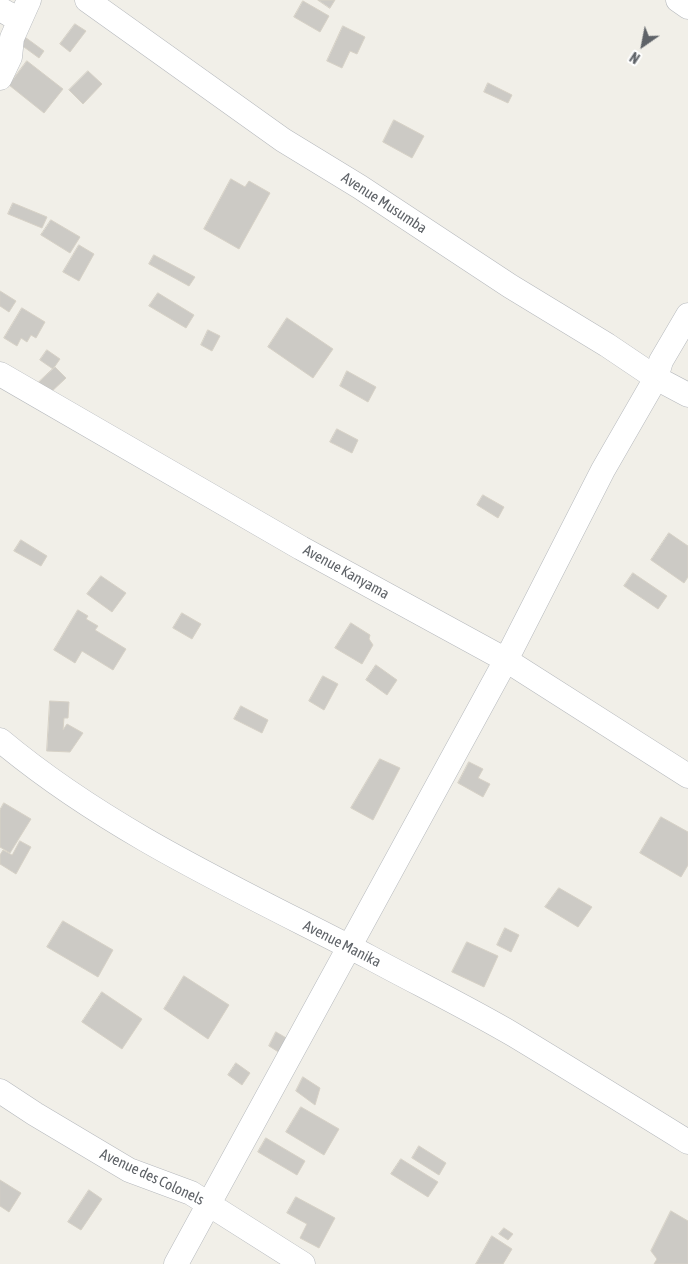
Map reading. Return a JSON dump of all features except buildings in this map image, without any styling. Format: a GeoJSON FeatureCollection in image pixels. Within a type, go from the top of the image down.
{"type":"FeatureCollection","features":[{"type":"Feature","properties":{"kind":"street","name":"Avenue Musumba"},"geometry":{"type":"LineString","coordinates":[[87,0],[283,140],[360,187],[510,286],[608,345],[656,378],[688,395]]}},
{"type":"Feature","properties":{"kind":"street"},"geometry":{"type":"LineString","coordinates":[[678,0],[688,7]]}},
{"type":"Feature","properties":{"kind":"street"},"geometry":{"type":"LineString","coordinates":[[0,78],[10,57],[16,10]]}},
{"type":"Feature","properties":{"kind":"street"},"geometry":{"type":"LineString","coordinates":[[176,1264],[506,660],[603,470],[656,378],[661,361],[688,315]]}},
{"type":"Feature","properties":{"kind":"street","name":"Avenue Kanyama"},"geometry":{"type":"LineString","coordinates":[[0,374],[301,548],[506,660],[688,776]]}},
{"type":"Feature","properties":{"kind":"street","name":"Avenue Manika"},"geometry":{"type":"LineString","coordinates":[[0,740],[50,780],[141,836],[236,891],[349,947],[512,1034],[688,1142]]}},
{"type":"Feature","properties":{"kind":"street","name":"Avenue des Colonels"},"geometry":{"type":"LineString","coordinates":[[0,1091],[34,1114],[129,1170],[191,1193],[302,1264]]}}]}
